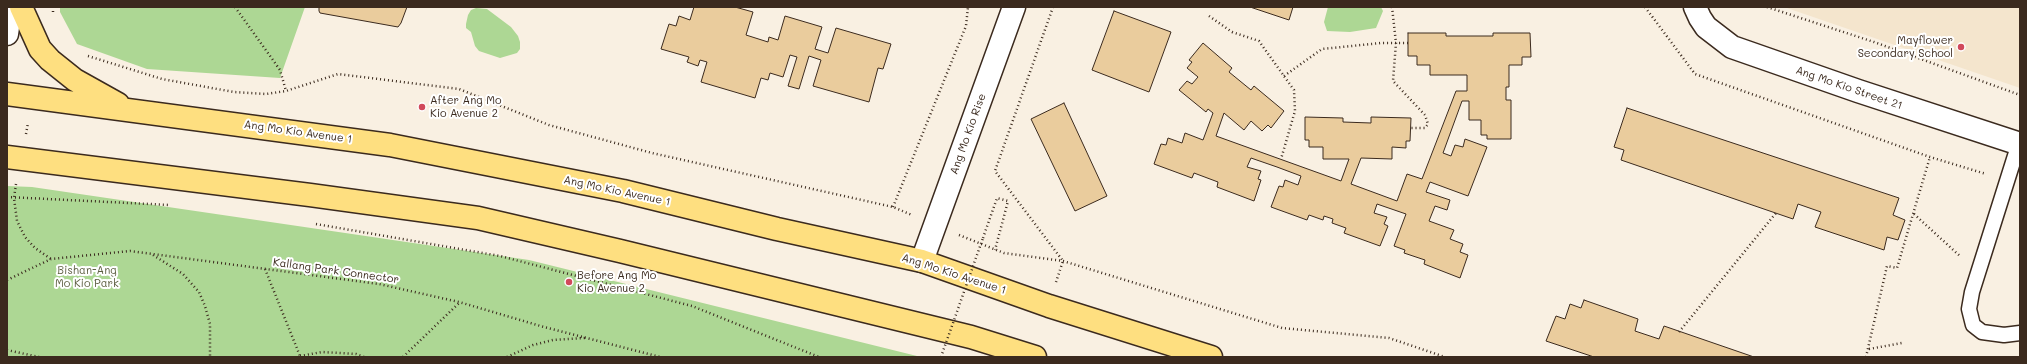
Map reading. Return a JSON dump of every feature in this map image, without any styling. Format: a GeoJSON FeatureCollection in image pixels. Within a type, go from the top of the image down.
{"type":"FeatureCollection","features":[{"type":"Feature","properties":{"kind":"main road"},"geometry":{"type":"LineString","coordinates":[[22,7],[40,49],[50,60],[75,80],[130,111]]}},
{"type":"Feature","properties":{"kind":"main road","name":"Ang Mo Kio Avenue 1"},"geometry":{"type":"LineString","coordinates":[[7,94],[390,145],[623,191],[777,229],[922,261],[1049,306],[1211,357]]}},
{"type":"Feature","properties":{"kind":"main road"},"geometry":{"type":"LineString","coordinates":[[7,157],[310,195],[478,218],[628,252],[971,337],[1035,357]]}},
{"type":"Feature","properties":{"kind":"street"},"geometry":{"type":"LineString","coordinates":[[7,34],[11,7]]}},
{"type":"Feature","properties":{"kind":"street","name":"Ang Mo Kio Rise"},"geometry":{"type":"LineString","coordinates":[[922,261],[1014,7]]}},
{"type":"Feature","properties":{"kind":"street","name":"Ang Mo Kio Street 21"},"geometry":{"type":"LineString","coordinates":[[1695,7],[1706,27],[1732,47],[1858,91],[2019,144]]}},
{"type":"Feature","properties":{"kind":"lane"},"geometry":{"type":"LineString","coordinates":[[2019,144],[1972,292],[1969,309],[1973,326],[1982,332],[2004,335],[2020,333]]}},
{"type":"Feature","properties":{"kind":"path"},"geometry":{"type":"LineString","coordinates":[[235,7],[280,70],[286,91]]}},
{"type":"Feature","properties":{"kind":"path"},"geometry":{"type":"LineString","coordinates":[[893,207],[966,26],[968,7]]}},
{"type":"Feature","properties":{"kind":"path"},"geometry":{"type":"LineString","coordinates":[[1053,7],[995,171],[1063,261]]}},
{"type":"Feature","properties":{"kind":"path"},"geometry":{"type":"LineString","coordinates":[[1392,7],[1396,43],[1393,81],[1425,115],[1428,124],[1425,128],[1410,128]]}},
{"type":"Feature","properties":{"kind":"path"},"geometry":{"type":"LineString","coordinates":[[1645,7],[1695,74],[1930,157],[1973,170]]}},
{"type":"Feature","properties":{"kind":"path"},"geometry":{"type":"LineString","coordinates":[[1767,7],[1874,42],[2020,95]]}},
{"type":"Feature","properties":{"kind":"path"},"geometry":{"type":"LineString","coordinates":[[1209,16],[1232,32],[1259,41],[1294,90],[1295,111],[1281,159]]}},
{"type":"Feature","properties":{"kind":"path"},"geometry":{"type":"LineString","coordinates":[[1284,76],[1322,49],[1408,43]]}},
{"type":"Feature","properties":{"kind":"path"},"geometry":{"type":"LineString","coordinates":[[84,54],[97,60],[162,79],[234,92],[266,94],[286,91],[338,74],[459,89],[549,125],[652,153],[893,207],[1004,253],[1063,261],[1282,328],[1389,338],[1444,357]]}},
{"type":"Feature","properties":{"kind":"path"},"geometry":{"type":"LineString","coordinates":[[1866,357],[1887,266],[1897,268],[1930,157]]}},
{"type":"Feature","properties":{"kind":"path"},"geometry":{"type":"LineString","coordinates":[[7,197],[174,206]]}},
{"type":"Feature","properties":{"kind":"path"},"geometry":{"type":"LineString","coordinates":[[14,198],[17,221],[25,237],[35,248],[50,259]]}},
{"type":"Feature","properties":{"kind":"path"},"geometry":{"type":"LineString","coordinates":[[941,357],[997,198],[1008,201],[995,250]]}},
{"type":"Feature","properties":{"kind":"path"},"geometry":{"type":"LineString","coordinates":[[1679,332],[1776,213]]}},
{"type":"Feature","properties":{"kind":"path"},"geometry":{"type":"LineString","coordinates":[[1914,214],[1962,258]]}},
{"type":"Feature","properties":{"kind":"path"},"geometry":{"type":"LineString","coordinates":[[314,223],[500,256],[692,306],[819,357]]}},
{"type":"Feature","properties":{"kind":"path","name":"Kallang Park Connector"},"geometry":{"type":"LineString","coordinates":[[7,280],[50,259],[130,251],[379,284],[459,302],[544,327],[660,357]]}},
{"type":"Feature","properties":{"kind":"path"},"geometry":{"type":"LineString","coordinates":[[151,254],[183,274],[199,292],[210,324],[210,357]]}},
{"type":"Feature","properties":{"kind":"path"},"geometry":{"type":"LineString","coordinates":[[265,269],[299,356],[322,352],[356,354],[364,357]]}},
{"type":"Feature","properties":{"kind":"path"},"geometry":{"type":"LineString","coordinates":[[402,357],[459,302]]}},
{"type":"Feature","properties":{"kind":"path"},"geometry":{"type":"LineString","coordinates":[[507,357],[533,345],[553,340],[588,338]]}},
{"type":"Feature","properties":{"kind":"path"},"geometry":{"type":"LineString","coordinates":[[1869,349],[1902,343]]}},
{"type":"Feature","properties":{"kind":"path"},"geometry":{"type":"LineString","coordinates":[[7,350],[39,357]]}},
{"type":"Feature","properties":{"kind":"shaded area","name":"Mayflower Secondary School"},"geometry":{"type":"Polygon","coordinates":[[[1784,7],[2020,7],[2020,88],[1784,7]]]}},
{"type":"Feature","properties":{"kind":"green space"},"geometry":{"type":"Polygon","coordinates":[[[60,7],[305,7],[280,78],[147,69],[77,44],[60,12],[60,7]]]}},
{"type":"Feature","properties":{"kind":"green space"},"geometry":{"type":"Polygon","coordinates":[[[1328,7],[1381,7],[1383,11],[1376,28],[1350,32],[1327,31],[1324,22],[1328,7]]]}},
{"type":"Feature","properties":{"kind":"green space"},"geometry":{"type":"Polygon","coordinates":[[[476,8],[487,9],[511,27],[518,36],[520,42],[520,49],[517,53],[500,58],[479,51],[475,46],[471,32],[466,28],[468,15],[471,10],[476,8]]]}},
{"type":"Feature","properties":{"kind":"green space","name":"Bishan-Ang Mo Kio Park"},"geometry":{"type":"Polygon","coordinates":[[[7,186],[32,187],[529,260],[921,357],[7,357],[7,186]]]}},
{"type":"Feature","properties":{"kind":"building"},"geometry":{"type":"Polygon","coordinates":[[[319,7],[407,7],[398,27],[320,13],[319,11],[319,7]]]}},
{"type":"Feature","properties":{"kind":"building"},"geometry":{"type":"Polygon","coordinates":[[[694,7],[735,7],[753,12],[746,35],[768,42],[769,37],[778,40],[785,16],[822,27],[815,49],[828,53],[836,28],[891,44],[883,69],[878,68],[869,102],[813,86],[821,60],[809,56],[799,89],[788,86],[797,57],[790,55],[783,77],[770,73],[768,80],[761,78],[755,98],[701,82],[707,62],[700,60],[698,66],[687,62],[689,57],[661,49],[669,24],[676,26],[679,16],[690,20],[694,7]]]}},
{"type":"Feature","properties":{"kind":"building"},"geometry":{"type":"Polygon","coordinates":[[[1250,7],[1293,7],[1289,20],[1250,7]]]}},
{"type":"Feature","properties":{"kind":"building"},"geometry":{"type":"Polygon","coordinates":[[[1114,11],[1171,32],[1149,92],[1092,70],[1114,11]]]}},
{"type":"Feature","properties":{"kind":"building"},"geometry":{"type":"Polygon","coordinates":[[[1408,33],[1446,33],[1446,36],[1493,36],[1493,33],[1530,33],[1531,57],[1522,57],[1522,65],[1509,65],[1509,87],[1506,87],[1506,100],[1511,100],[1511,139],[1487,139],[1487,135],[1481,135],[1481,120],[1469,120],[1469,101],[1462,101],[1443,153],[1451,156],[1455,145],[1463,147],[1465,139],[1487,147],[1468,196],[1430,182],[1426,192],[1450,200],[1447,210],[1435,206],[1429,221],[1454,230],[1450,239],[1463,244],[1460,252],[1468,255],[1460,278],[1424,264],[1425,260],[1404,253],[1405,250],[1394,246],[1406,214],[1377,204],[1374,213],[1387,217],[1384,224],[1388,226],[1380,246],[1344,233],[1346,228],[1332,223],[1333,219],[1324,216],[1323,220],[1309,215],[1307,220],[1271,207],[1279,186],[1283,187],[1285,180],[1298,185],[1301,176],[1277,167],[1251,158],[1247,167],[1261,171],[1258,179],[1261,180],[1254,201],[1217,187],[1218,182],[1194,173],[1192,178],[1154,164],[1161,144],[1166,145],[1168,138],[1182,143],[1185,133],[1203,140],[1213,113],[1208,109],[1206,112],[1179,90],[1187,81],[1192,84],[1198,77],[1187,68],[1192,62],[1189,60],[1203,43],[1232,68],[1229,72],[1251,90],[1254,86],[1284,111],[1271,128],[1268,125],[1262,131],[1251,121],[1244,130],[1224,113],[1216,136],[1341,181],[1349,159],[1323,159],[1323,147],[1309,147],[1309,140],[1305,140],[1305,117],[1343,118],[1343,122],[1371,123],[1371,117],[1411,118],[1410,141],[1406,141],[1406,148],[1392,147],[1392,159],[1361,158],[1351,184],[1397,201],[1407,174],[1422,179],[1456,91],[1467,91],[1467,75],[1430,75],[1430,65],[1417,65],[1417,56],[1408,56],[1408,33]]]}},
{"type":"Feature","properties":{"kind":"building"},"geometry":{"type":"Polygon","coordinates":[[[1064,103],[1107,196],[1075,211],[1031,119],[1064,103]]]}},
{"type":"Feature","properties":{"kind":"building"},"geometry":{"type":"Polygon","coordinates":[[[1627,108],[1899,198],[1893,215],[1905,220],[1898,240],[1887,237],[1884,250],[1815,227],[1821,212],[1798,204],[1793,219],[1621,160],[1624,150],[1614,147],[1627,108]]]}},
{"type":"Feature","properties":{"kind":"building"},"geometry":{"type":"Polygon","coordinates":[[[1584,300],[1638,319],[1635,331],[1659,339],[1664,326],[1754,357],[1594,357],[1546,341],[1556,316],[1565,319],[1570,304],[1581,308],[1584,300]]]}},
{"type":"Feature","properties":{"kind":"place","name":"Mayflower Secondary School"},"geometry":{"type":"Point","coordinates":[1961,47]}},
{"type":"Feature","properties":{"kind":"place","name":"After Ang Mo Kio Avenue 2"},"geometry":{"type":"Point","coordinates":[422,107]}},
{"type":"Feature","properties":{"kind":"place","name":"Before Ang Mo Kio Avenue 2"},"geometry":{"type":"Point","coordinates":[569,282]}}]}
